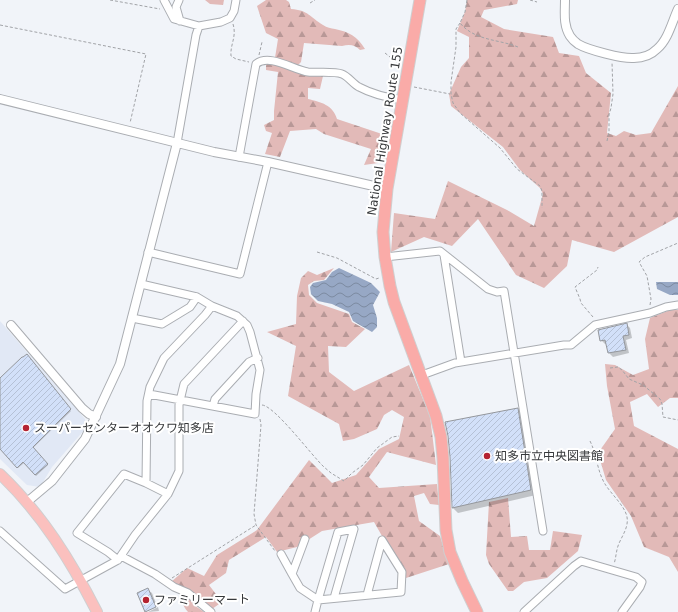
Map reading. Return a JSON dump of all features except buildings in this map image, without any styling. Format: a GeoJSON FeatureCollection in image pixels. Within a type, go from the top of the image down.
{"type":"FeatureCollection","features":[{"type":"Feature","properties":{"kind":"highway","name":"National Highway Route 155"},"geometry":{"type":"LineString","coordinates":[[420,0],[387,188],[383,232],[385,257],[388,277],[400,321],[422,375],[441,436],[446,530],[449,544],[462,581],[477,612]]}},
{"type":"Feature","properties":{"kind":"main road"},"geometry":{"type":"LineString","coordinates":[[1,476],[27,502],[65,553],[97,612]]}},
{"type":"Feature","properties":{"kind":"street"},"geometry":{"type":"LineString","coordinates":[[164,0],[174,19],[199,26],[221,22],[230,18],[234,11],[236,0]]}},
{"type":"Feature","properties":{"kind":"street"},"geometry":{"type":"LineString","coordinates":[[179,0],[176,7],[180,21]]}},
{"type":"Feature","properties":{"kind":"street"},"geometry":{"type":"LineString","coordinates":[[565,0],[566,26],[574,41],[583,47],[613,55],[636,58],[646,56],[656,50],[665,38],[678,9]]}},
{"type":"Feature","properties":{"kind":"street"},"geometry":{"type":"LineString","coordinates":[[27,502],[52,481],[85,439],[120,364],[177,143],[196,35],[199,26]]}},
{"type":"Feature","properties":{"kind":"street"},"geometry":{"type":"LineString","coordinates":[[239,157],[256,64],[260,61],[269,60],[282,63],[307,72],[342,74],[360,88],[391,98],[403,100]]}},
{"type":"Feature","properties":{"kind":"street"},"geometry":{"type":"LineString","coordinates":[[0,99],[177,143],[387,188]]}},
{"type":"Feature","properties":{"kind":"street"},"geometry":{"type":"LineString","coordinates":[[148,252],[240,274],[268,162]]}},
{"type":"Feature","properties":{"kind":"street"},"geometry":{"type":"LineString","coordinates":[[385,257],[440,251],[488,289],[497,292],[504,291],[543,531]]}},
{"type":"Feature","properties":{"kind":"street"},"geometry":{"type":"LineString","coordinates":[[444,255],[461,362]]}},
{"type":"Feature","properties":{"kind":"street"},"geometry":{"type":"LineString","coordinates":[[140,284],[197,298],[237,316],[250,332],[260,370],[255,414],[149,394]]}},
{"type":"Feature","properties":{"kind":"street"},"geometry":{"type":"LineString","coordinates":[[132,318],[162,324],[190,307],[197,298]]}},
{"type":"Feature","properties":{"kind":"street"},"geometry":{"type":"LineString","coordinates":[[422,375],[461,362],[515,352],[571,345],[595,325],[650,313],[666,307],[678,305]]}},
{"type":"Feature","properties":{"kind":"street"},"geometry":{"type":"LineString","coordinates":[[146,483],[148,401],[150,387],[164,358],[212,306]]}},
{"type":"Feature","properties":{"kind":"street"},"geometry":{"type":"LineString","coordinates":[[0,531],[65,590],[120,558],[135,535],[168,494],[178,471],[180,399],[184,384],[242,321]]}},
{"type":"Feature","properties":{"kind":"street"},"geometry":{"type":"LineString","coordinates":[[11,325],[82,408],[89,414],[96,417]]}},
{"type":"Feature","properties":{"kind":"street"},"geometry":{"type":"LineString","coordinates":[[213,406],[215,399],[249,362],[258,358]]}},
{"type":"Feature","properties":{"kind":"street"},"geometry":{"type":"LineString","coordinates":[[168,494],[124,474],[77,533],[108,552],[155,574],[174,587],[188,593],[211,612]]}},
{"type":"Feature","properties":{"kind":"street"},"geometry":{"type":"LineString","coordinates":[[315,612],[338,532],[354,529],[334,598]]}},
{"type":"Feature","properties":{"kind":"street"},"geometry":{"type":"LineString","coordinates":[[292,574],[305,539]]}},
{"type":"Feature","properties":{"kind":"street"},"geometry":{"type":"LineString","coordinates":[[281,554],[300,588],[318,600],[401,592],[402,572],[382,540],[367,595]]}},
{"type":"Feature","properties":{"kind":"street"},"geometry":{"type":"LineString","coordinates":[[524,612],[581,561],[636,577],[641,580],[642,582],[640,587],[622,612]]}},
{"type":"Feature","properties":{"kind":"path"},"geometry":{"type":"LineString","coordinates":[[110,0],[166,11],[168,10]]}},
{"type":"Feature","properties":{"kind":"path"},"geometry":{"type":"LineString","coordinates":[[310,4],[315,0]]}},
{"type":"Feature","properties":{"kind":"path"},"geometry":{"type":"LineString","coordinates":[[467,0],[465,12],[456,29],[451,94],[453,103],[460,113],[500,148],[517,169],[540,186],[542,191],[542,208]]}},
{"type":"Feature","properties":{"kind":"path"},"geometry":{"type":"LineString","coordinates":[[530,0],[537,2]]}},
{"type":"Feature","properties":{"kind":"path"},"geometry":{"type":"LineString","coordinates":[[230,18],[234,28],[234,37],[230,51],[231,56],[236,59],[256,64],[262,42]]}},
{"type":"Feature","properties":{"kind":"path"},"geometry":{"type":"LineString","coordinates":[[460,23],[472,33],[485,40],[507,43],[518,47]]}},
{"type":"Feature","properties":{"kind":"path"},"geometry":{"type":"LineString","coordinates":[[0,25],[146,54],[128,131]]}},
{"type":"Feature","properties":{"kind":"path"},"geometry":{"type":"LineString","coordinates":[[385,53],[398,64],[409,67]]}},
{"type":"Feature","properties":{"kind":"path"},"geometry":{"type":"LineString","coordinates":[[607,141],[609,132],[609,115],[613,94],[613,55]]}},
{"type":"Feature","properties":{"kind":"path"},"geometry":{"type":"LineString","coordinates":[[406,85],[451,94]]}},
{"type":"Feature","properties":{"kind":"path"},"geometry":{"type":"LineString","coordinates":[[650,313],[649,308],[651,300],[648,276],[639,262],[645,257],[678,243]]}},
{"type":"Feature","properties":{"kind":"path"},"geometry":{"type":"LineString","coordinates":[[317,252],[337,258],[376,279],[388,277]]}},
{"type":"Feature","properties":{"kind":"path"},"geometry":{"type":"LineString","coordinates":[[595,325],[593,316],[581,303],[575,287],[597,270],[598,267]]}},
{"type":"Feature","properties":{"kind":"path"},"geometry":{"type":"LineString","coordinates":[[610,368],[618,367],[629,379],[647,387],[661,402],[663,417],[678,420]]}},
{"type":"Feature","properties":{"kind":"path"},"geometry":{"type":"LineString","coordinates":[[255,404],[268,407],[281,419],[319,462],[342,481],[347,479],[352,473],[363,465],[377,448],[392,438],[399,436]]}},
{"type":"Feature","properties":{"kind":"path"},"geometry":{"type":"LineString","coordinates":[[255,414],[259,416],[260,425],[254,514],[256,525],[277,554],[281,554]]}},
{"type":"Feature","properties":{"kind":"path"},"geometry":{"type":"LineString","coordinates":[[590,441],[594,449],[596,462],[602,478],[627,517],[626,530],[618,548],[612,570]]}},
{"type":"Feature","properties":{"kind":"path"},"geometry":{"type":"LineString","coordinates":[[168,582],[256,525]]}},
{"type":"Feature","properties":{"kind":"shaded area","name":"スーパーセンターオオクワ知多店"},"geometry":{"type":"Polygon","coordinates":[[[0,321],[85,419],[86,428],[52,467],[40,487],[27,485],[0,459],[0,321]]]}},
{"type":"Feature","properties":{"kind":"green space"},"geometry":{"type":"Polygon","coordinates":[[[205,0],[224,0],[223,5],[210,4],[205,0]]]}},
{"type":"Feature","properties":{"kind":"green space"},"geometry":{"type":"Polygon","coordinates":[[[266,0],[286,0],[289,2],[291,9],[305,12],[326,27],[349,33],[356,38],[365,49],[360,50],[350,45],[342,46],[304,43],[301,62],[296,71],[307,75],[323,76],[320,89],[308,88],[308,99],[322,103],[329,107],[333,110],[337,119],[388,136],[385,162],[364,165],[371,149],[324,134],[316,129],[290,131],[280,157],[265,154],[272,133],[266,131],[264,125],[274,120],[278,72],[266,70],[266,64],[274,64],[278,39],[266,33],[257,6],[266,0]]]}},
{"type":"Feature","properties":{"kind":"green space"},"geometry":{"type":"Polygon","coordinates":[[[467,0],[518,0],[517,4],[484,10],[481,17],[504,29],[553,37],[559,53],[579,56],[586,73],[611,93],[607,133],[616,136],[624,131],[636,135],[651,133],[678,86],[678,217],[614,252],[572,240],[567,266],[544,288],[516,275],[478,219],[452,246],[424,237],[391,252],[394,213],[435,219],[448,181],[507,210],[534,226],[543,194],[540,188],[520,170],[503,147],[451,106],[449,94],[461,67],[469,58],[469,37],[457,31],[465,12],[467,0]]]}},
{"type":"Feature","properties":{"kind":"green space"},"geometry":{"type":"Polygon","coordinates":[[[334,268],[324,280],[314,281],[308,285],[309,295],[317,303],[349,314],[352,322],[365,329],[346,347],[328,346],[329,372],[354,391],[409,365],[430,416],[436,465],[387,452],[369,477],[379,488],[437,484],[439,505],[430,504],[424,493],[414,496],[419,521],[440,536],[449,564],[406,578],[374,522],[322,531],[297,547],[277,552],[266,537],[229,560],[226,573],[209,585],[222,602],[212,609],[198,599],[194,605],[204,612],[188,612],[182,601],[181,589],[171,582],[187,568],[204,576],[217,555],[257,530],[309,460],[332,483],[356,475],[379,449],[399,439],[404,417],[392,410],[384,415],[377,429],[354,439],[343,441],[339,424],[288,396],[296,346],[267,332],[296,324],[297,296],[301,278],[308,271],[317,275],[334,268]]]}},
{"type":"Feature","properties":{"kind":"green space"},"geometry":{"type":"Polygon","coordinates":[[[670,310],[678,310],[678,398],[670,398],[658,407],[647,394],[630,402],[634,426],[678,449],[678,572],[669,557],[644,547],[631,516],[606,480],[598,453],[615,429],[607,386],[605,364],[615,365],[633,375],[649,369],[645,339],[650,318],[670,310]]]}},
{"type":"Feature","properties":{"kind":"green space"},"geometry":{"type":"Polygon","coordinates":[[[508,498],[511,537],[527,536],[529,550],[550,550],[553,531],[582,535],[578,551],[547,578],[524,582],[513,591],[508,591],[489,564],[486,555],[489,502],[508,498]]]}},
{"type":"Feature","properties":{"kind":"water"},"geometry":{"type":"Polygon","coordinates":[[[339,268],[371,283],[380,292],[373,305],[377,318],[377,327],[372,332],[353,321],[349,312],[332,304],[318,301],[311,294],[310,287],[313,283],[326,280],[332,272],[339,268]]]}},
{"type":"Feature","properties":{"kind":"water"},"geometry":{"type":"Polygon","coordinates":[[[656,282],[678,282],[678,295],[670,295],[657,289],[656,282]]]}},
{"type":"Feature","properties":{"kind":"place","name":"スーパーセンターオオクワ知多店"},"geometry":{"type":"Point","coordinates":[26,428]}},
{"type":"Feature","properties":{"kind":"place","name":"知多市立中央図書館"},"geometry":{"type":"Point","coordinates":[487,456]}},
{"type":"Feature","properties":{"kind":"place","name":"ファミリーマート"},"geometry":{"type":"Point","coordinates":[146,600]}}]}
